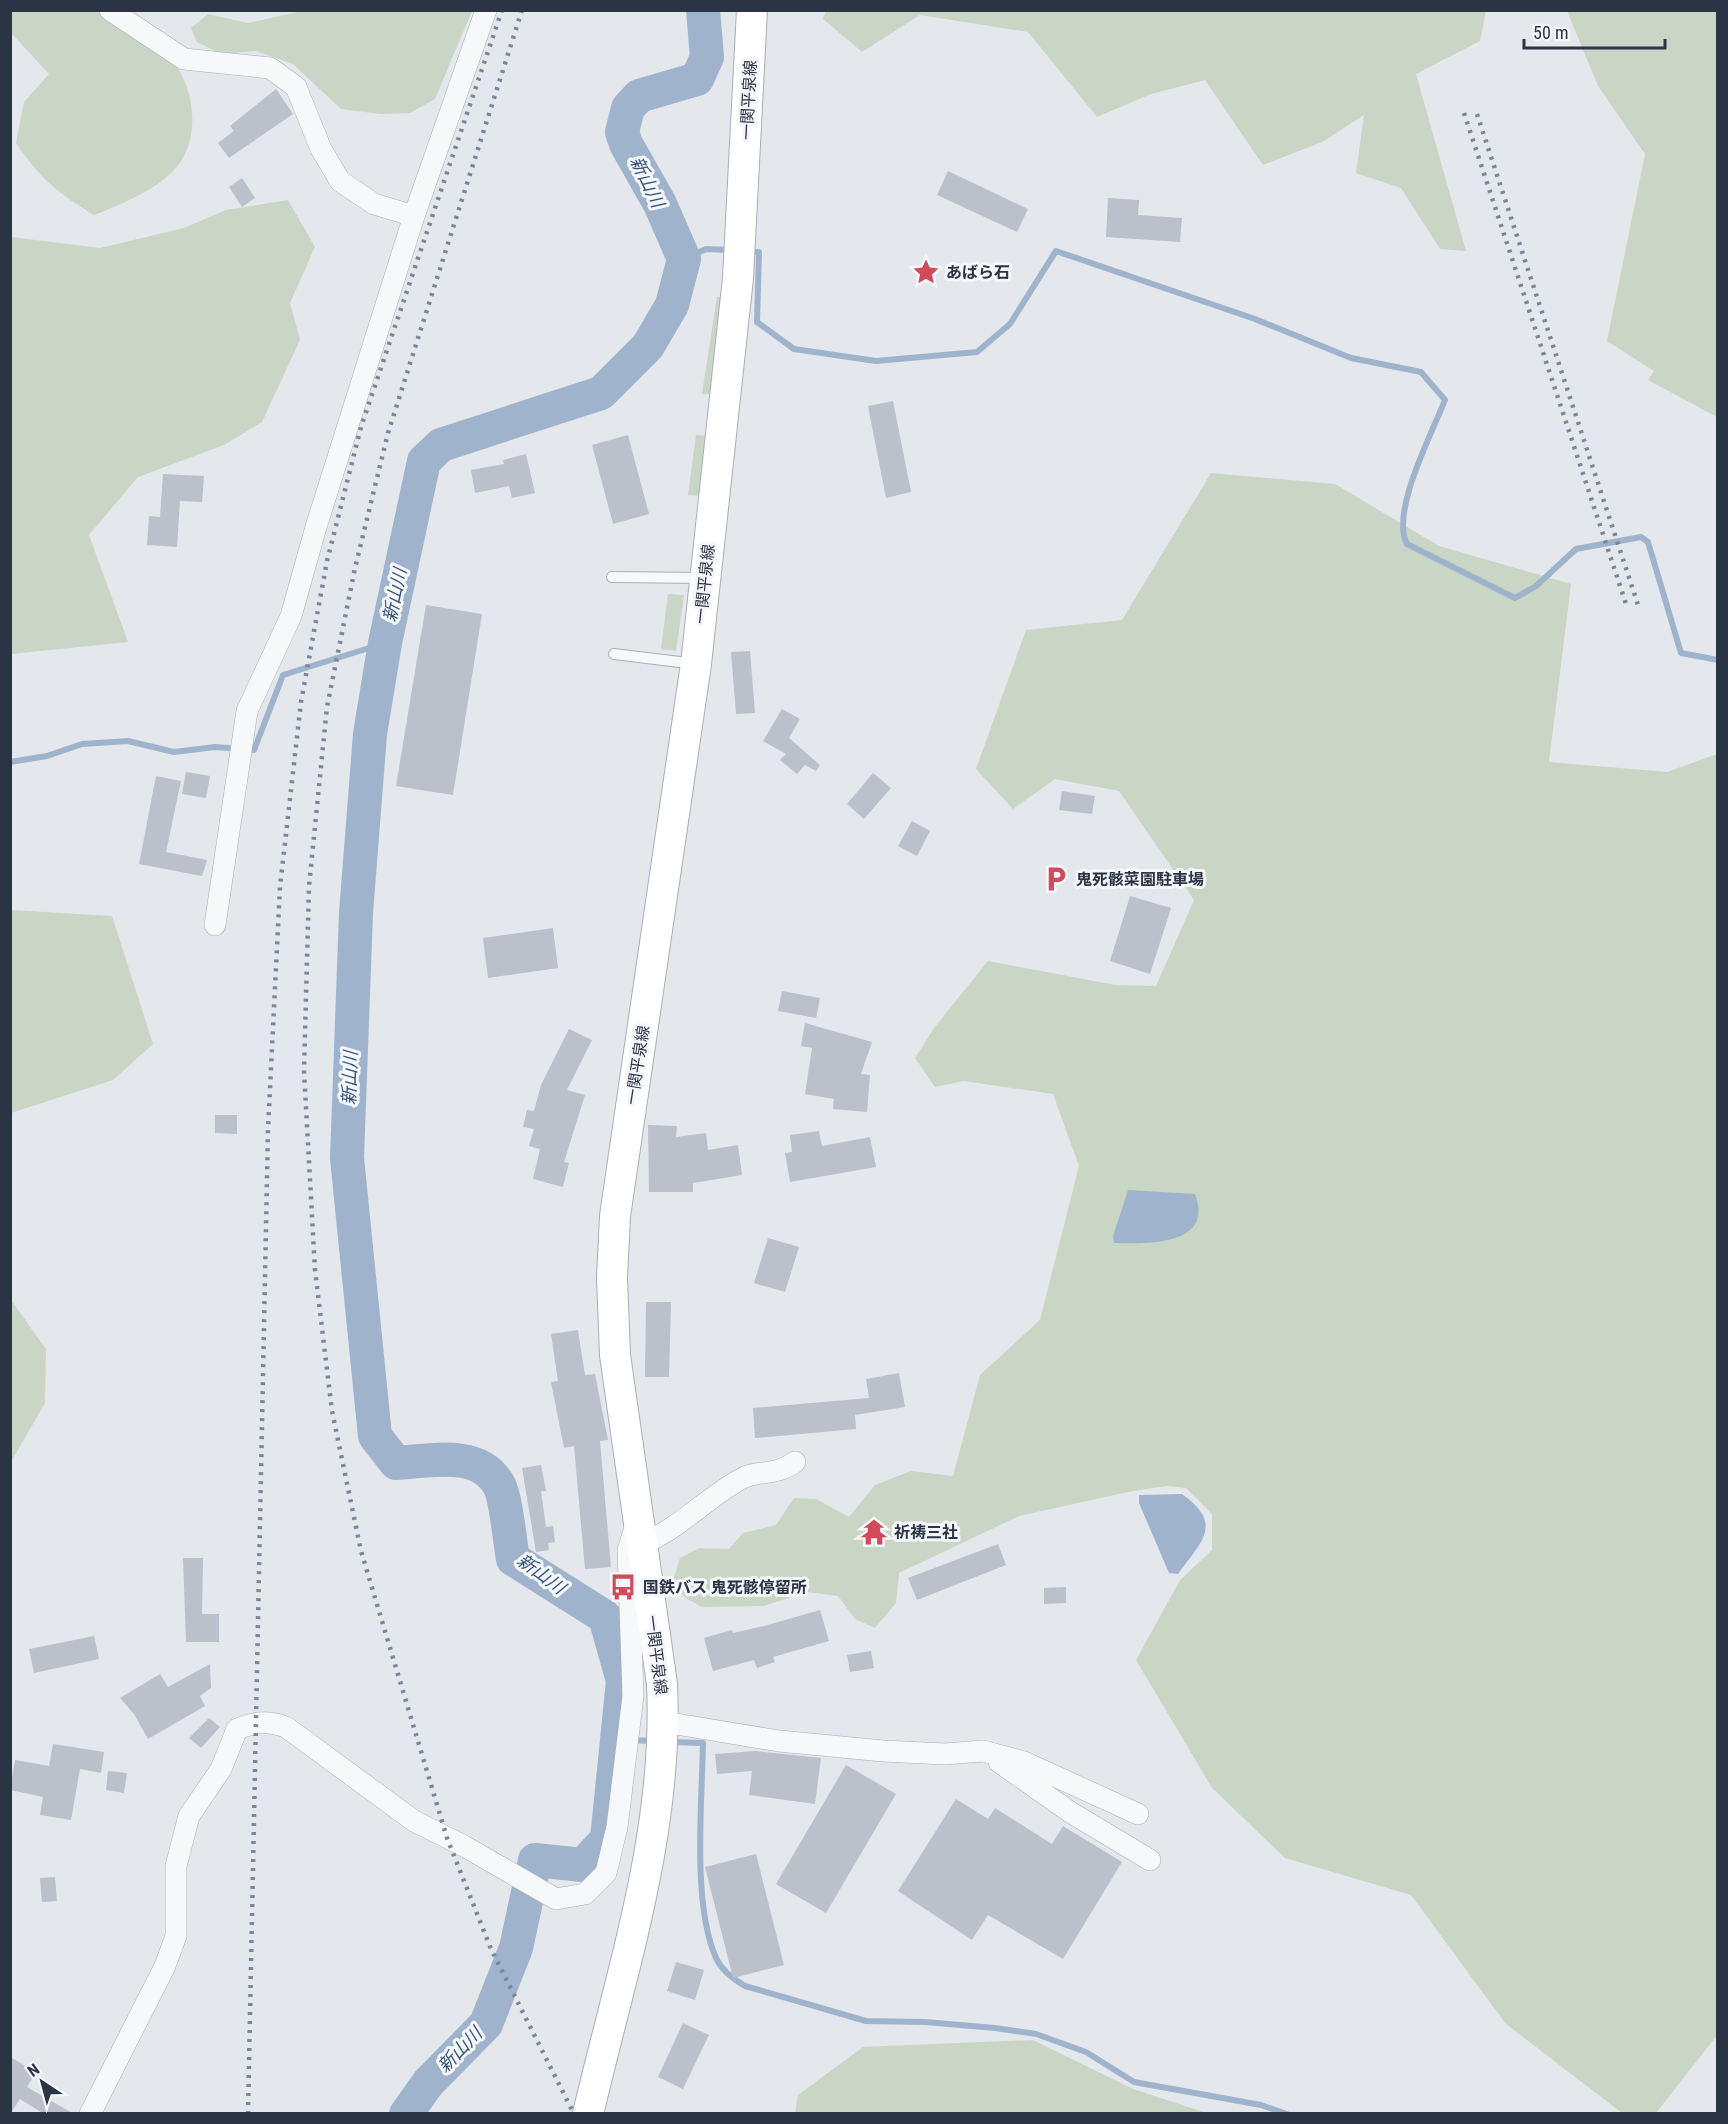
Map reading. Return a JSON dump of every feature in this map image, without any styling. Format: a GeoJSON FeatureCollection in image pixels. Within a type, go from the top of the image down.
{"type":"FeatureCollection","features":[{"type":"Feature","properties":{"kind":"main road","name":"一関平泉線"},"geometry":{"type":"LineString","coordinates":[[588,2114],[639,1915],[658,1795],[664,1722],[662,1684],[615,1355],[612,1278],[615,1216],[696,664],[738,278],[753,10]]}},
{"type":"Feature","properties":{"kind":"street"},"geometry":{"type":"LineString","coordinates":[[110,10],[184,59],[270,68],[296,87],[321,149],[340,181],[374,204],[414,216]]}},
{"type":"Feature","properties":{"kind":"street"},"geometry":{"type":"LineString","coordinates":[[215,925],[247,711],[291,616],[316,527],[414,216],[486,10]]}},
{"type":"Feature","properties":{"kind":"street"},"geometry":{"type":"LineString","coordinates":[[90,2114],[165,1966],[176,1936],[176,1866],[189,1816],[221,1769],[237,1729],[257,1722],[272,1722],[286,1728],[414,1821],[464,1846],[556,1899],[572,1899],[585,1894],[606,1873],[617,1827],[633,1696],[628,1550],[640,1533],[666,1534],[740,1478],[784,1470],[795,1462]]}},
{"type":"Feature","properties":{"kind":"street"},"geometry":{"type":"LineString","coordinates":[[664,1722],[778,1741],[883,1751],[945,1754],[983,1751],[1024,1762],[1138,1814]]}},
{"type":"Feature","properties":{"kind":"street"},"geometry":{"type":"LineString","coordinates":[[983,1751],[1071,1812],[1150,1860]]}},
{"type":"Feature","properties":{"kind":"lane"},"geometry":{"type":"LineString","coordinates":[[612,577],[705,578]]}},
{"type":"Feature","properties":{"kind":"lane"},"geometry":{"type":"LineString","coordinates":[[614,654],[696,664]]}},
{"type":"Feature","properties":{"kind":"green space"},"geometry":{"type":"Polygon","coordinates":[[[69,9],[97,12],[135,33],[170,58],[185,81],[192,110],[190,138],[186,152],[171,173],[140,195],[94,215],[59,192],[42,176],[16,143],[24,102],[49,74],[11,33],[11,11],[69,9]]]}},
{"type":"Feature","properties":{"kind":"green space"},"geometry":{"type":"Polygon","coordinates":[[[306,10],[472,11],[435,99],[410,113],[381,114],[341,109],[293,64],[256,51],[221,54],[197,42],[191,28],[208,14],[248,23],[306,10]]]}},
{"type":"Feature","properties":{"kind":"green space"},"geometry":{"type":"Polygon","coordinates":[[[826,10],[1486,11],[1480,41],[1416,74],[1466,251],[1440,249],[1401,188],[1356,173],[1364,115],[1322,142],[1263,165],[1205,80],[1151,94],[1097,117],[1028,32],[920,15],[862,52],[823,19],[826,10]]]}},
{"type":"Feature","properties":{"kind":"green space"},"geometry":{"type":"Polygon","coordinates":[[[1567,11],[1717,11],[1717,417],[1648,380],[1654,371],[1607,341],[1645,154],[1598,86],[1567,11]]]}},
{"type":"Feature","properties":{"kind":"green space"},"geometry":{"type":"Polygon","coordinates":[[[288,200],[315,247],[290,303],[300,340],[262,422],[224,445],[138,477],[89,535],[128,642],[11,654],[11,237],[100,248],[184,228],[226,210],[288,200]]]}},
{"type":"Feature","properties":{"kind":"green space"},"geometry":{"type":"Polygon","coordinates":[[[717,297],[721,297],[712,394],[702,394],[717,297]]]}},
{"type":"Feature","properties":{"kind":"green space"},"geometry":{"type":"Polygon","coordinates":[[[696,435],[709,436],[703,496],[688,495],[696,435]]]}},
{"type":"Feature","properties":{"kind":"green space"},"geometry":{"type":"Polygon","coordinates":[[[1211,473],[1335,484],[1439,546],[1571,584],[1549,762],[1667,772],[1717,754],[1718,2034],[1656,2113],[1622,2113],[1506,2024],[1411,1895],[1285,1858],[1212,1788],[1136,1660],[1180,1580],[1212,1550],[1212,1514],[1186,1488],[1166,1486],[1128,1492],[1019,1516],[899,1573],[896,1603],[875,1628],[855,1619],[838,1596],[807,1592],[764,1606],[702,1607],[686,1598],[672,1584],[680,1558],[699,1548],[729,1549],[743,1533],[776,1525],[794,1498],[816,1499],[849,1517],[875,1485],[911,1471],[953,1476],[980,1375],[1040,1320],[1079,1166],[1053,1094],[964,1081],[935,1087],[915,1058],[934,1028],[988,961],[1115,985],[1156,986],[1194,900],[1119,791],[1055,779],[1013,809],[976,769],[1026,630],[1122,620],[1211,473]]]}},
{"type":"Feature","properties":{"kind":"green space"},"geometry":{"type":"Polygon","coordinates":[[[668,594],[684,595],[676,651],[661,649],[668,594]]]}},
{"type":"Feature","properties":{"kind":"green space"},"geometry":{"type":"Polygon","coordinates":[[[11,910],[112,916],[153,1044],[113,1080],[11,1113],[11,910]]]}},
{"type":"Feature","properties":{"kind":"green space"},"geometry":{"type":"Polygon","coordinates":[[[11,1300],[46,1349],[45,1403],[11,1462],[11,1300]]]}},
{"type":"Feature","properties":{"kind":"green space"},"geometry":{"type":"Polygon","coordinates":[[[1033,2040],[1133,2089],[1207,2113],[795,2113],[798,2095],[863,2047],[1033,2040]]]}},
{"type":"Feature","properties":{"kind":"water"},"geometry":{"type":"Polygon","coordinates":[[[1128,1190],[1195,1194],[1199,1211],[1195,1224],[1187,1233],[1159,1242],[1114,1243],[1113,1236],[1128,1190]]]}},
{"type":"Feature","properties":{"kind":"water"},"geometry":{"type":"Polygon","coordinates":[[[1182,1494],[1195,1505],[1206,1524],[1201,1542],[1178,1574],[1169,1573],[1139,1503],[1139,1495],[1182,1494]]]}},
{"type":"Feature","properties":{"kind":"building"},"geometry":{"type":"Polygon","coordinates":[[[276,89],[293,114],[229,158],[218,143],[234,131],[230,126],[276,89]]]}},
{"type":"Feature","properties":{"kind":"building"},"geometry":{"type":"Polygon","coordinates":[[[948,171],[1028,209],[1017,232],[937,195],[948,171]]]}},
{"type":"Feature","properties":{"kind":"building"},"geometry":{"type":"Polygon","coordinates":[[[242,178],[255,198],[242,207],[229,187],[242,178]]]}},
{"type":"Feature","properties":{"kind":"building"},"geometry":{"type":"Polygon","coordinates":[[[1108,198],[1139,200],[1138,215],[1182,218],[1180,242],[1106,237],[1108,198]]]}},
{"type":"Feature","properties":{"kind":"building"},"geometry":{"type":"Polygon","coordinates":[[[893,401],[911,492],[886,498],[868,406],[893,401]]]}},
{"type":"Feature","properties":{"kind":"building"},"geometry":{"type":"Polygon","coordinates":[[[628,435],[649,514],[613,524],[592,445],[628,435]]]}},
{"type":"Feature","properties":{"kind":"building"},"geometry":{"type":"Polygon","coordinates":[[[526,454],[535,493],[512,498],[509,486],[475,493],[471,470],[504,464],[503,460],[526,454]]]}},
{"type":"Feature","properties":{"kind":"building"},"geometry":{"type":"Polygon","coordinates":[[[163,474],[204,476],[202,502],[180,501],[177,547],[147,545],[149,516],[160,517],[163,474]]]}},
{"type":"Feature","properties":{"kind":"building"},"geometry":{"type":"Polygon","coordinates":[[[426,605],[482,614],[453,795],[396,786],[426,605]]]}},
{"type":"Feature","properties":{"kind":"building"},"geometry":{"type":"Polygon","coordinates":[[[750,651],[755,713],[736,714],[731,652],[750,651]]]}},
{"type":"Feature","properties":{"kind":"building"},"geometry":{"type":"Polygon","coordinates":[[[782,709],[800,719],[789,738],[820,765],[816,771],[805,765],[797,774],[780,760],[786,754],[763,741],[782,709]]]}},
{"type":"Feature","properties":{"kind":"building"},"geometry":{"type":"Polygon","coordinates":[[[186,772],[210,776],[206,798],[182,794],[186,772]]]}},
{"type":"Feature","properties":{"kind":"building"},"geometry":{"type":"Polygon","coordinates":[[[873,773],[891,788],[864,819],[847,804],[873,773]]]}},
{"type":"Feature","properties":{"kind":"building"},"geometry":{"type":"Polygon","coordinates":[[[156,776],[181,781],[166,852],[207,860],[202,876],[139,864],[156,776]]]}},
{"type":"Feature","properties":{"kind":"building"},"geometry":{"type":"Polygon","coordinates":[[[1062,791],[1095,796],[1092,814],[1059,810],[1062,791]]]}},
{"type":"Feature","properties":{"kind":"building"},"geometry":{"type":"Polygon","coordinates":[[[912,821],[930,831],[917,856],[898,846],[912,821]]]}},
{"type":"Feature","properties":{"kind":"building"},"geometry":{"type":"Polygon","coordinates":[[[1130,896],[1171,908],[1150,974],[1110,961],[1130,896]]]}},
{"type":"Feature","properties":{"kind":"building"},"geometry":{"type":"Polygon","coordinates":[[[553,928],[558,968],[488,978],[483,938],[553,928]]]}},
{"type":"Feature","properties":{"kind":"building"},"geometry":{"type":"Polygon","coordinates":[[[782,991],[820,998],[816,1018],[778,1011],[782,991]]]}},
{"type":"Feature","properties":{"kind":"building"},"geometry":{"type":"Polygon","coordinates":[[[805,1023],[872,1042],[861,1074],[870,1075],[867,1112],[833,1109],[834,1099],[805,1094],[812,1048],[801,1046],[805,1023]]]}},
{"type":"Feature","properties":{"kind":"building"},"geometry":{"type":"Polygon","coordinates":[[[569,1029],[592,1040],[567,1090],[585,1095],[564,1162],[569,1163],[563,1187],[533,1179],[540,1149],[529,1146],[534,1129],[523,1127],[527,1110],[534,1111],[541,1085],[569,1029]]]}},
{"type":"Feature","properties":{"kind":"building"},"geometry":{"type":"Polygon","coordinates":[[[215,1115],[237,1115],[237,1134],[215,1133],[215,1115]]]}},
{"type":"Feature","properties":{"kind":"building"},"geometry":{"type":"Polygon","coordinates":[[[648,1125],[677,1126],[676,1137],[706,1133],[708,1150],[738,1145],[742,1175],[693,1183],[693,1192],[649,1192],[648,1125]]]}},
{"type":"Feature","properties":{"kind":"building"},"geometry":{"type":"Polygon","coordinates":[[[819,1131],[822,1146],[870,1137],[876,1167],[790,1182],[785,1153],[792,1152],[790,1135],[819,1131]]]}},
{"type":"Feature","properties":{"kind":"building"},"geometry":{"type":"Polygon","coordinates":[[[768,1238],[799,1247],[785,1292],[754,1283],[768,1238]]]}},
{"type":"Feature","properties":{"kind":"building"},"geometry":{"type":"Polygon","coordinates":[[[646,1302],[671,1302],[669,1377],[645,1377],[646,1302]]]}},
{"type":"Feature","properties":{"kind":"building"},"geometry":{"type":"Polygon","coordinates":[[[578,1330],[585,1375],[595,1374],[608,1440],[600,1441],[611,1567],[585,1569],[574,1446],[564,1448],[551,1382],[558,1381],[551,1334],[578,1330]]]}},
{"type":"Feature","properties":{"kind":"building"},"geometry":{"type":"Polygon","coordinates":[[[899,1373],[905,1407],[855,1415],[856,1429],[755,1438],[753,1408],[869,1398],[866,1379],[899,1373]]]}},
{"type":"Feature","properties":{"kind":"building"},"geometry":{"type":"Polygon","coordinates":[[[541,1465],[546,1491],[541,1491],[546,1527],[553,1526],[555,1542],[548,1543],[549,1550],[536,1552],[522,1468],[541,1465]]]}},
{"type":"Feature","properties":{"kind":"building"},"geometry":{"type":"Polygon","coordinates":[[[998,1544],[1006,1565],[917,1600],[908,1578],[998,1544]]]}},
{"type":"Feature","properties":{"kind":"building"},"geometry":{"type":"Polygon","coordinates":[[[183,1558],[203,1558],[202,1614],[219,1614],[219,1642],[186,1642],[183,1558]]]}},
{"type":"Feature","properties":{"kind":"building"},"geometry":{"type":"Polygon","coordinates":[[[1066,1587],[1066,1603],[1044,1604],[1044,1588],[1066,1587]]]}},
{"type":"Feature","properties":{"kind":"building"},"geometry":{"type":"Polygon","coordinates":[[[820,1610],[829,1641],[773,1657],[775,1662],[757,1668],[754,1660],[713,1671],[704,1638],[732,1630],[733,1633],[764,1626],[820,1610]]]}},
{"type":"Feature","properties":{"kind":"building"},"geometry":{"type":"Polygon","coordinates":[[[94,1636],[99,1659],[34,1673],[29,1649],[94,1636]]]}},
{"type":"Feature","properties":{"kind":"building"},"geometry":{"type":"Polygon","coordinates":[[[871,1651],[874,1668],[850,1672],[847,1655],[871,1651]]]}},
{"type":"Feature","properties":{"kind":"building"},"geometry":{"type":"Polygon","coordinates":[[[210,1664],[211,1688],[200,1696],[205,1706],[148,1739],[134,1714],[120,1698],[160,1674],[168,1687],[210,1664]]]}},
{"type":"Feature","properties":{"kind":"building"},"geometry":{"type":"Polygon","coordinates":[[[209,1718],[220,1727],[201,1748],[189,1738],[209,1718]]]}},
{"type":"Feature","properties":{"kind":"building"},"geometry":{"type":"Polygon","coordinates":[[[53,1744],[104,1752],[101,1773],[80,1769],[71,1820],[40,1815],[43,1797],[10,1790],[15,1760],[49,1766],[53,1744]]]}},
{"type":"Feature","properties":{"kind":"building"},"geometry":{"type":"Polygon","coordinates":[[[755,1751],[821,1758],[815,1804],[749,1795],[752,1771],[717,1774],[715,1754],[755,1751]]]}},
{"type":"Feature","properties":{"kind":"building"},"geometry":{"type":"Polygon","coordinates":[[[846,1765],[896,1794],[826,1913],[776,1884],[846,1765]]]}},
{"type":"Feature","properties":{"kind":"building"},"geometry":{"type":"Polygon","coordinates":[[[108,1771],[127,1773],[124,1793],[106,1790],[108,1771]]]}},
{"type":"Feature","properties":{"kind":"building"},"geometry":{"type":"Polygon","coordinates":[[[956,1799],[988,1819],[995,1808],[1052,1844],[1063,1826],[1122,1862],[1063,1959],[988,1915],[972,1940],[898,1891],[956,1799]]]}},
{"type":"Feature","properties":{"kind":"building"},"geometry":{"type":"Polygon","coordinates":[[[756,1854],[784,1965],[733,1978],[705,1867],[756,1854]]]}},
{"type":"Feature","properties":{"kind":"building"},"geometry":{"type":"Polygon","coordinates":[[[55,1877],[57,1901],[42,1902],[40,1878],[55,1877]]]}},
{"type":"Feature","properties":{"kind":"building"},"geometry":{"type":"Polygon","coordinates":[[[676,1962],[704,1970],[695,2000],[667,1991],[676,1962]]]}},
{"type":"Feature","properties":{"kind":"building"},"geometry":{"type":"Polygon","coordinates":[[[683,2023],[709,2035],[683,2089],[658,2077],[683,2023]]]}},
{"type":"Feature","properties":{"kind":"building"},"geometry":{"type":"Polygon","coordinates":[[[10,2057],[36,2072],[27,2087],[74,2114],[44,2114],[20,2099],[10,2114],[10,2057]]]}},
{"type":"Feature","properties":{"kind":"waterway","name":"新山川"},"geometry":{"type":"LineString","coordinates":[[406,2114],[428,2083],[486,2024],[516,1948],[535,1860],[583,1865],[607,1839],[623,1681],[605,1617],[513,1559],[506,1509],[499,1485],[490,1474],[479,1466],[453,1460],[396,1463],[375,1436],[347,1158],[356,913],[370,734],[385,643],[424,461],[441,445],[601,393],[648,346],[672,305],[684,259],[660,204],[626,144],[622,132],[628,108],[639,96],[697,79],[707,57],[703,10]]}},
{"type":"Feature","properties":{"kind":"waterway"},"geometry":{"type":"LineString","coordinates":[[684,259],[706,249],[732,250]]}},
{"type":"Feature","properties":{"kind":"waterway"},"geometry":{"type":"LineString","coordinates":[[748,252],[759,252],[757,322],[794,349],[876,361],[977,352],[1010,324],[1056,251],[1255,319],[1351,358],[1421,372],[1445,400],[1408,494],[1403,530],[1407,544],[1515,598],[1536,586],[1576,549],[1641,537],[1648,542],[1681,653],[1718,660]]}},
{"type":"Feature","properties":{"kind":"waterway"},"geometry":{"type":"LineString","coordinates":[[10,762],[47,756],[82,744],[128,741],[174,752],[215,747],[254,750],[283,675],[385,643]]}},
{"type":"Feature","properties":{"kind":"waterway"},"geometry":{"type":"LineString","coordinates":[[630,1740],[653,1741]]}},
{"type":"Feature","properties":{"kind":"waterway"},"geometry":{"type":"LineString","coordinates":[[669,1742],[703,1743],[700,1853],[704,1910],[709,1936],[718,1963],[736,1981],[745,1986],[866,2021],[925,2022],[1036,2034],[1086,2052],[1134,2082],[1261,2105],[1287,2114]]}},
{"type":"Feature","properties":{"kind":"railway"},"geometry":{"type":"LineString","coordinates":[[248,2114],[268,1129],[280,887],[301,702],[327,561],[361,427],[502,10]]}},
{"type":"Feature","properties":{"kind":"railway"},"geometry":{"type":"LineString","coordinates":[[522,10],[388,433],[355,568],[327,707],[309,886],[304,1071],[315,1270],[332,1411],[361,1551],[447,1838],[491,1949],[574,2114]]}},
{"type":"Feature","properties":{"kind":"railway"},"geometry":{"type":"LineString","coordinates":[[1464,113],[1627,607]]}},
{"type":"Feature","properties":{"kind":"railway"},"geometry":{"type":"LineString","coordinates":[[1477,114],[1638,605]]}},
{"type":"Feature","properties":{"kind":"place","name":"あばら石"},"geometry":{"type":"Point","coordinates":[926,272]}},
{"type":"Feature","properties":{"kind":"place","name":"鬼死骸菜園駐車場"},"geometry":{"type":"Point","coordinates":[1056,879]}},
{"type":"Feature","properties":{"kind":"place","name":"祈祷三社"},"geometry":{"type":"Point","coordinates":[874,1532]}},
{"type":"Feature","properties":{"kind":"place","name":"国鉄バス 鬼死骸停留所"},"geometry":{"type":"Point","coordinates":[623,1587]}}]}
